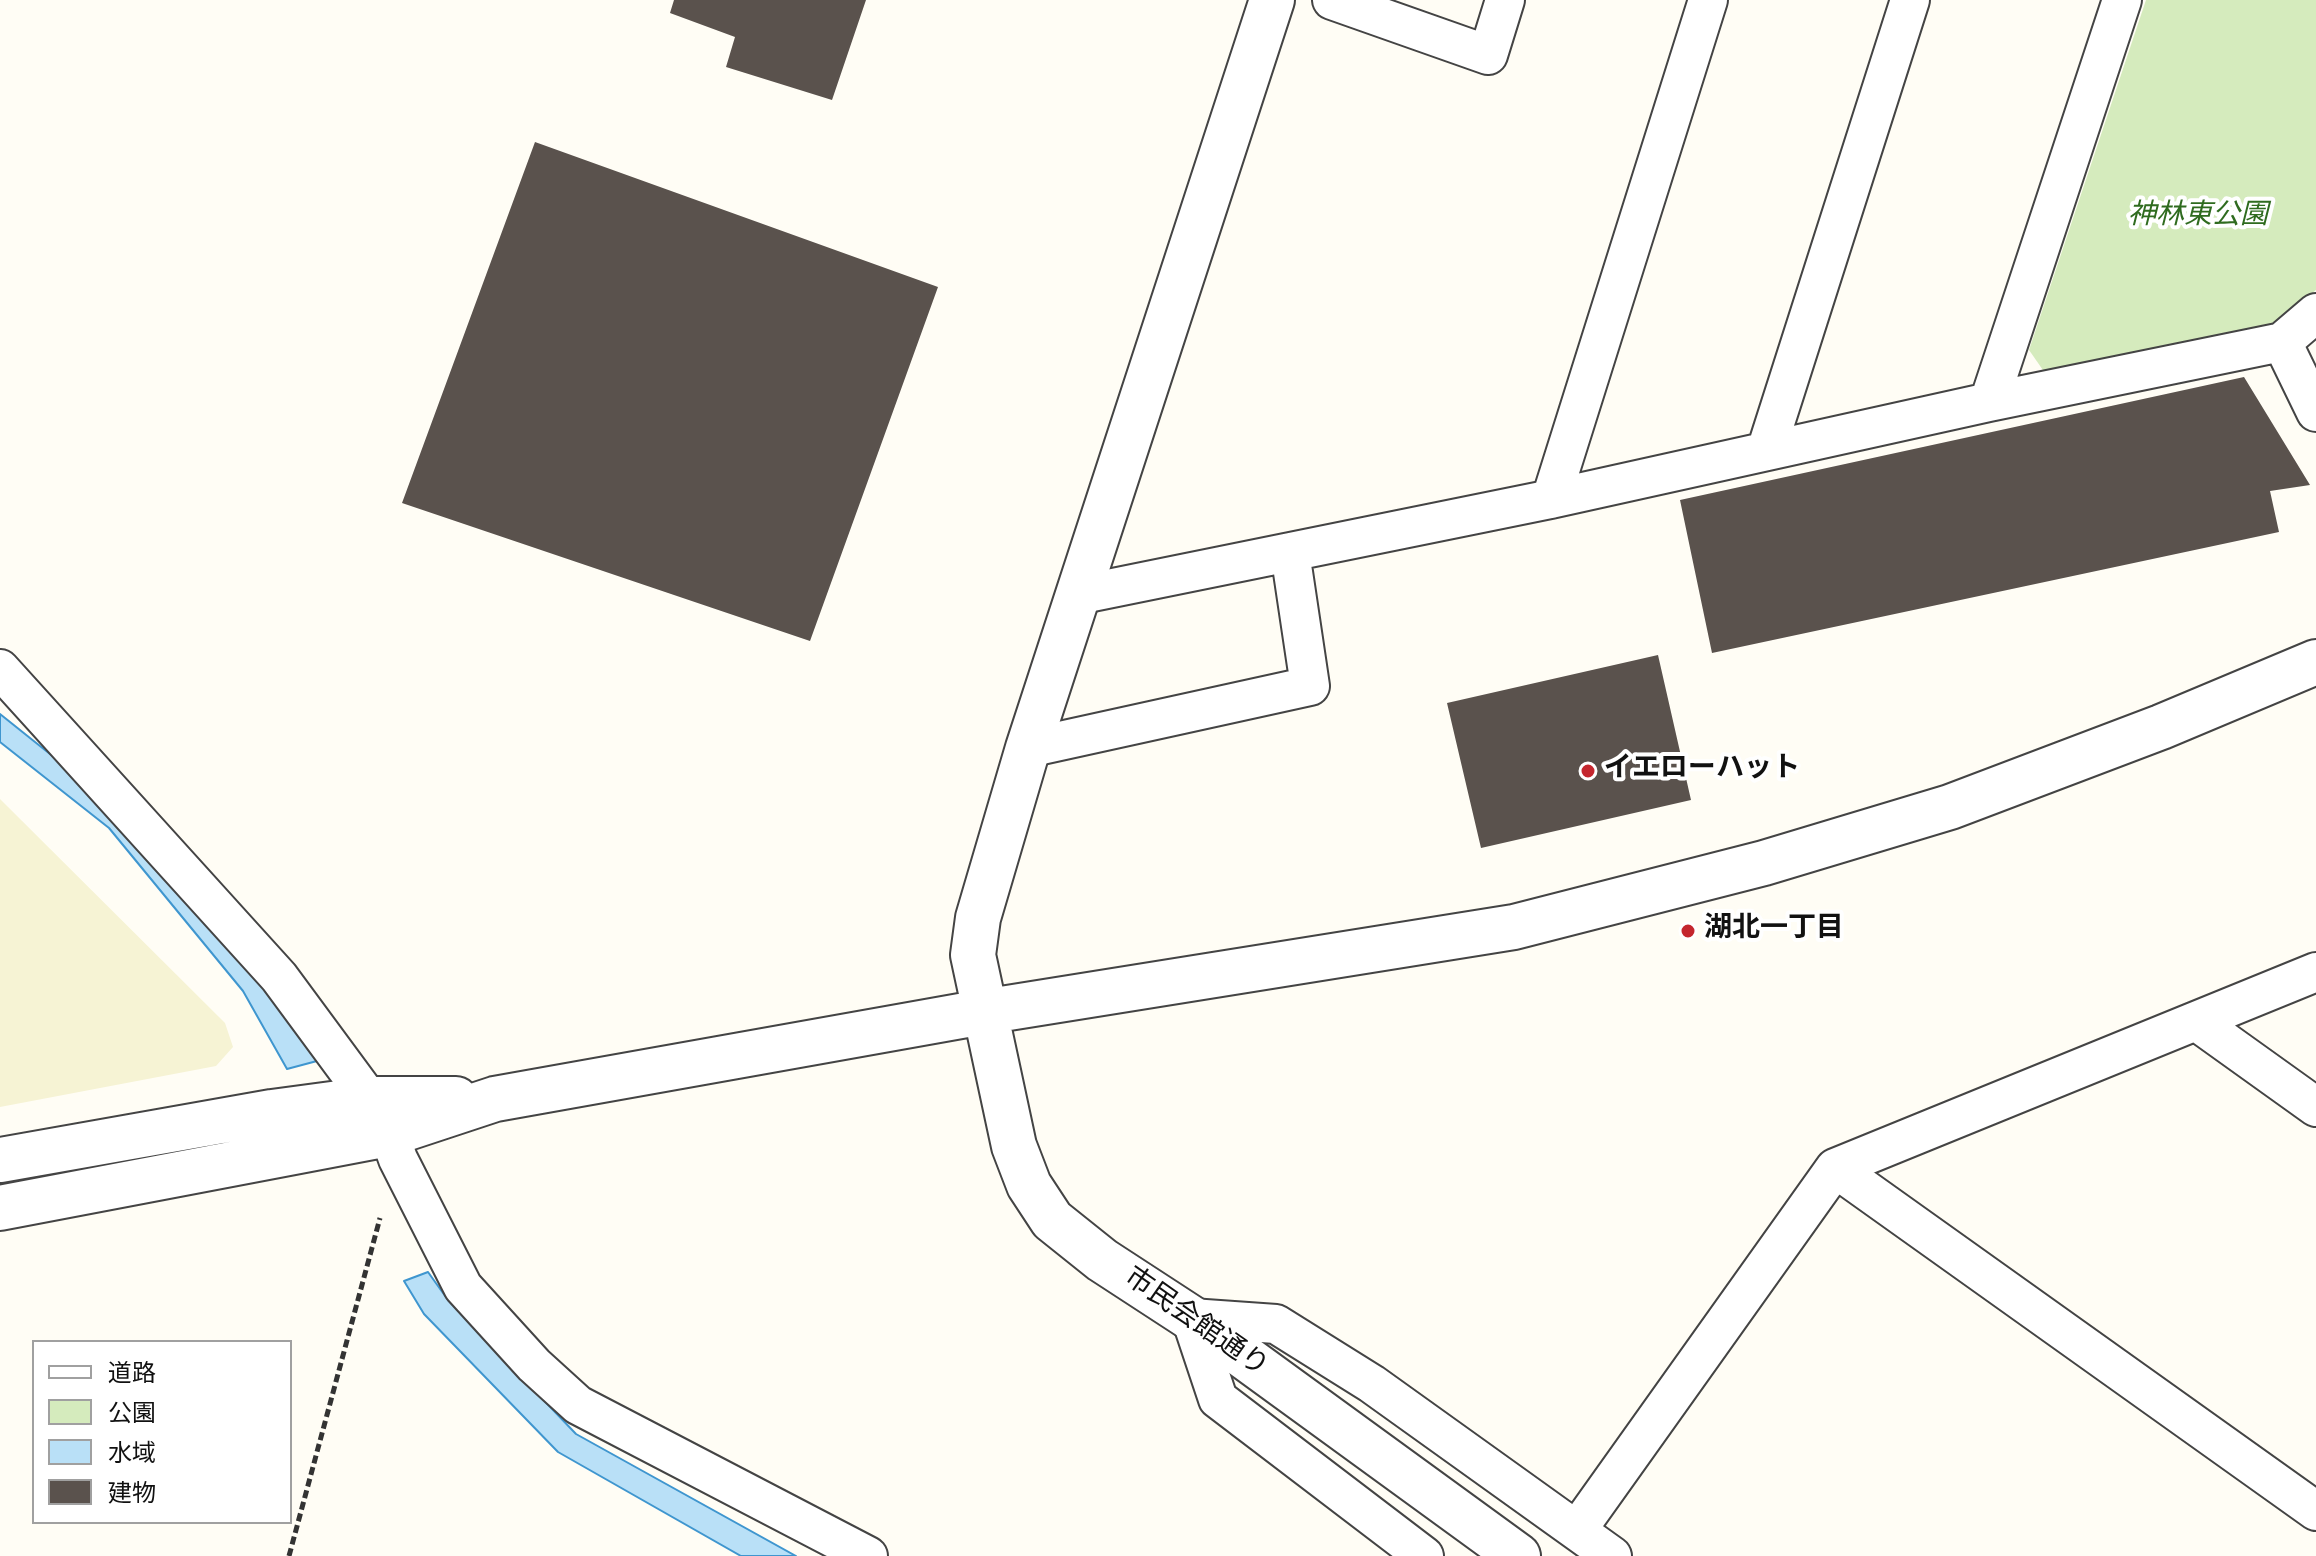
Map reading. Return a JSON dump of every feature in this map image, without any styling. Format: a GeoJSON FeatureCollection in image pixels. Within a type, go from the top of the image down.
{"type":"FeatureCollection","features":[{"type":"Feature","properties":{"kind":"street","name":"市民会館通り"},"geometry":{"type":"LineString","coordinates":[[1272,0],[1028,748],[978,918],[973,955],[1014,1146],[1029,1185],[1052,1220],[1102,1260],[1191,1318],[1518,1556]]}},
{"type":"Feature","properties":{"kind":"street"},"geometry":{"type":"LineString","coordinates":[[1332,0],[1488,55],[1505,0]]}},
{"type":"Feature","properties":{"kind":"street"},"geometry":{"type":"LineString","coordinates":[[1551,499],[1708,0]]}},
{"type":"Feature","properties":{"kind":"street"},"geometry":{"type":"LineString","coordinates":[[1766,451],[1910,0]]}},
{"type":"Feature","properties":{"kind":"street"},"geometry":{"type":"LineString","coordinates":[[1989,402],[2122,0]]}},
{"type":"Feature","properties":{"kind":"street"},"geometry":{"type":"LineString","coordinates":[[1078,595],[1551,499],[1989,402],[2282,342],[2316,313]]}},
{"type":"Feature","properties":{"kind":"street"},"geometry":{"type":"LineString","coordinates":[[2282,342],[2316,412]]}},
{"type":"Feature","properties":{"kind":"street"},"geometry":{"type":"LineString","coordinates":[[1028,748],[1310,686],[1290,552]]}},
{"type":"Feature","properties":{"kind":"street"},"geometry":{"type":"LineString","coordinates":[[0,1208],[385,1131],[495,1099],[983,1012],[1514,927],[1754,866],[1950,807],[2161,727],[2316,662]]}},
{"type":"Feature","properties":{"kind":"street"},"geometry":{"type":"LineString","coordinates":[[0,669],[279,977],[385,1131],[463,1287],[534,1365],[578,1405],[868,1556]]}},
{"type":"Feature","properties":{"kind":"street"},"geometry":{"type":"LineString","coordinates":[[1577,1530],[1835,1168],[2316,972]]}},
{"type":"Feature","properties":{"kind":"street"},"geometry":{"type":"LineString","coordinates":[[2196,1021],[2316,1107]]}},
{"type":"Feature","properties":{"kind":"street"},"geometry":{"type":"LineString","coordinates":[[0,1160],[272,1112],[385,1131]]}},
{"type":"Feature","properties":{"kind":"street"},"geometry":{"type":"LineString","coordinates":[[1835,1168],[2316,1511]]}},
{"type":"Feature","properties":{"kind":"street"},"geometry":{"type":"LineString","coordinates":[[1424,1556],[1218,1399],[1191,1318],[1276,1324],[1372,1384],[1612,1556]]}},
{"type":"Feature","properties":{"kind":"path"},"geometry":{"type":"LineString","coordinates":[[289,1556],[365,1269],[385,1131]]}},
{"type":"Feature","properties":{"kind":"shaded area"},"geometry":{"type":"Polygon","coordinates":[[[0,799],[225,1023],[233,1047],[216,1066],[0,1107],[0,799]]]}},
{"type":"Feature","properties":{"kind":"green space","name":"神林東公園"},"geometry":{"type":"Polygon","coordinates":[[[2146,0],[2316,0],[2316,290],[2277,323],[2045,373],[2029,350],[2146,0]]]}},
{"type":"Feature","properties":{"kind":"water"},"geometry":{"type":"Polygon","coordinates":[[[0,714],[120,810],[270,985],[317,1061],[287,1069],[243,991],[109,828],[0,742],[0,714]]]}},
{"type":"Feature","properties":{"kind":"water"},"geometry":{"type":"Polygon","coordinates":[[[428,1272],[448,1300],[576,1434],[796,1556],[741,1556],[558,1452],[424,1314],[404,1281],[428,1272]]]}},
{"type":"Feature","properties":{"kind":"building"},"geometry":{"type":"Polygon","coordinates":[[[674,0],[866,0],[832,100],[726,67],[735,37],[670,13],[674,0]]]}},
{"type":"Feature","properties":{"kind":"building"},"geometry":{"type":"Polygon","coordinates":[[[535,142],[938,287],[810,641],[402,503],[535,142]]]}},
{"type":"Feature","properties":{"kind":"building"},"geometry":{"type":"Polygon","coordinates":[[[2244,377],[2310,485],[2270,491],[2279,532],[1712,653],[1680,500],[2244,377]]]}},
{"type":"Feature","properties":{"kind":"building"},"geometry":{"type":"Polygon","coordinates":[[[1658,655],[1691,800],[1481,848],[1447,703],[1658,655]]]}},
{"type":"Feature","properties":{"kind":"place","name":"イエローハット"},"geometry":{"type":"Point","coordinates":[1588,771]}},
{"type":"Feature","properties":{"kind":"place","name":"湖北一丁目"},"geometry":{"type":"Point","coordinates":[1688,931]}}]}
